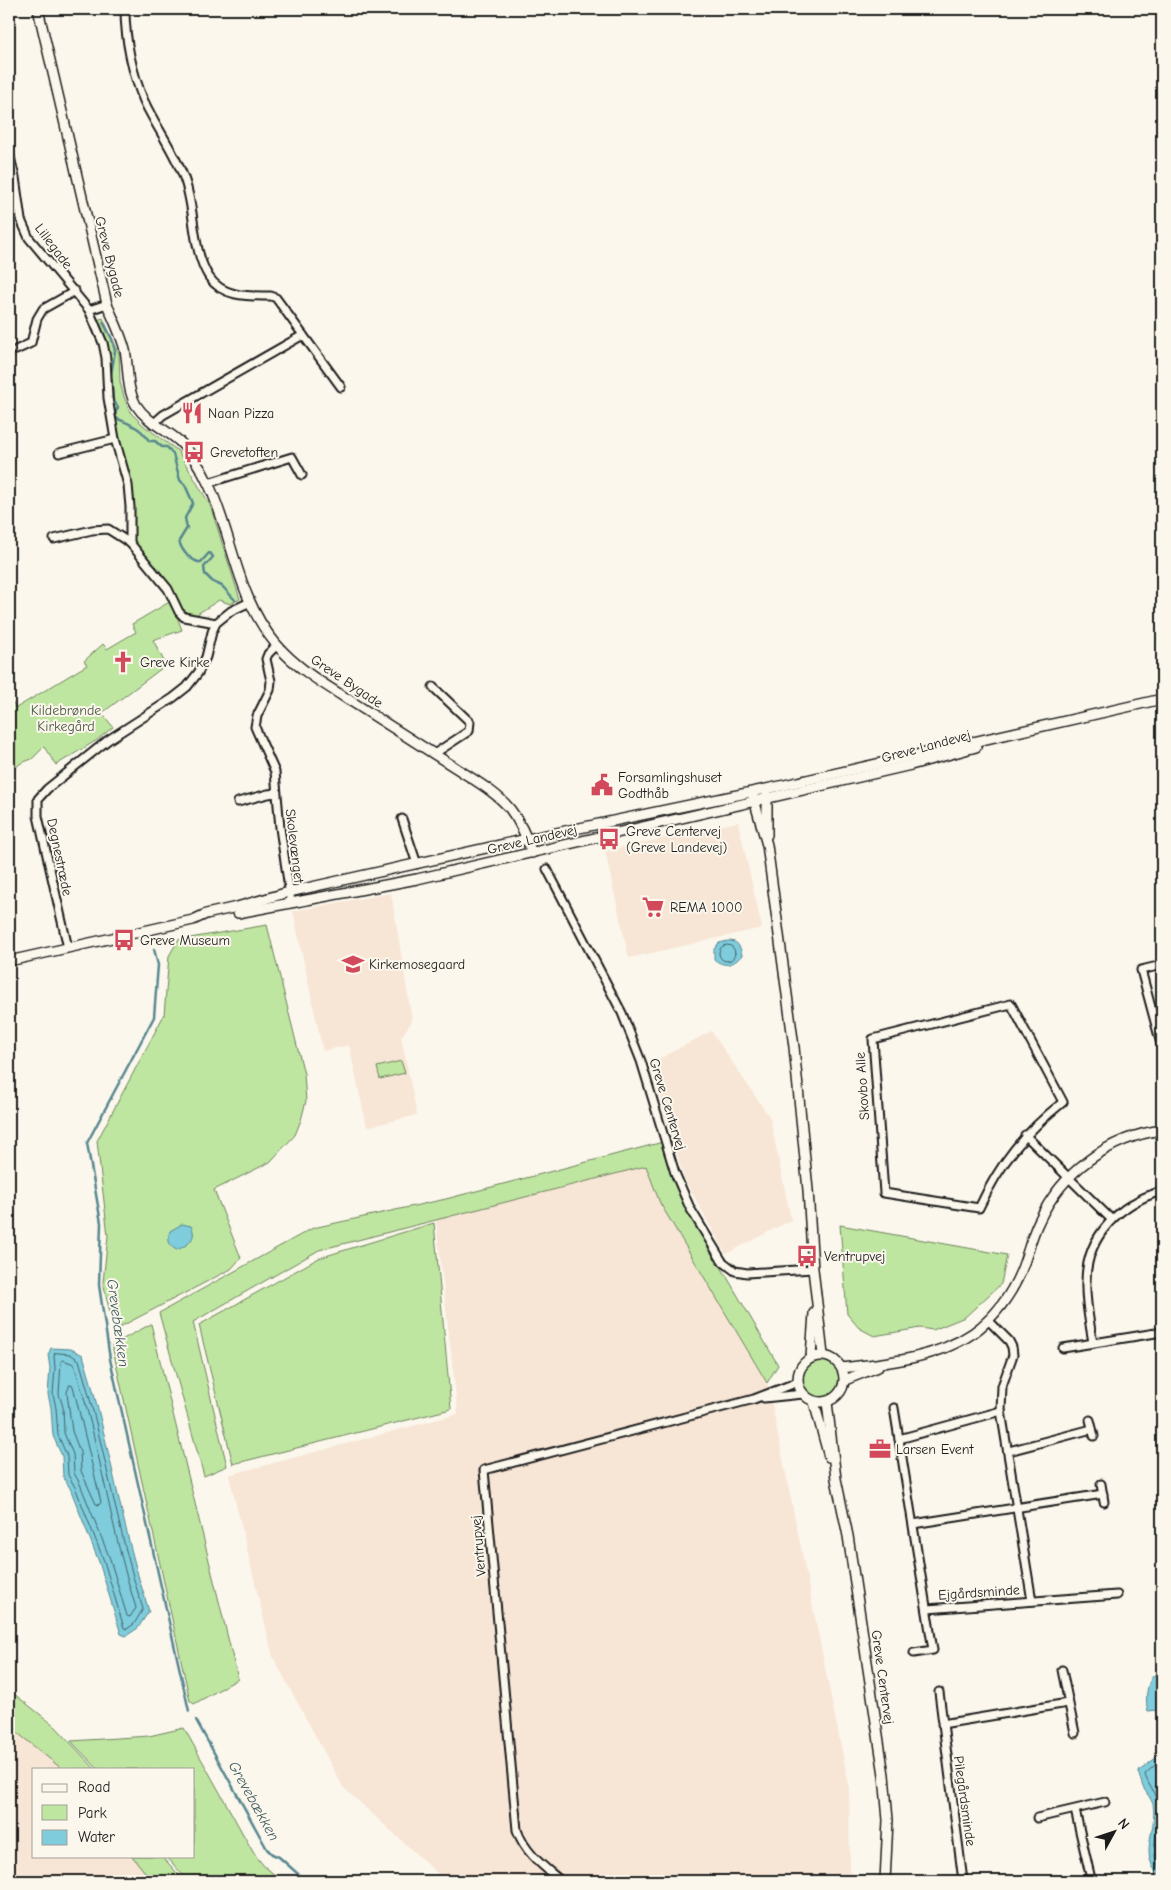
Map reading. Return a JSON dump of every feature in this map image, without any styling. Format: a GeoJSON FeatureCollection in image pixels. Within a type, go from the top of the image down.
{"type":"FeatureCollection","features":[{"type":"Feature","properties":{"kind":"street","name":"Greve Bygade"},"geometry":{"type":"LineString","coordinates":[[38,9],[107,304],[124,346],[129,389],[142,413],[153,424],[180,442],[196,462],[208,483],[219,509],[250,602],[264,627],[294,661],[319,681],[486,788],[506,804],[522,827],[532,853]]}},
{"type":"Feature","properties":{"kind":"street"},"geometry":{"type":"LineString","coordinates":[[125,9],[125,25],[133,68],[144,100],[184,178],[190,195],[199,252],[210,278],[224,290],[234,294],[272,296],[276,298],[341,387]]}},
{"type":"Feature","properties":{"kind":"street","name":"Lillegade"},"geometry":{"type":"LineString","coordinates":[[9,153],[15,177],[21,220],[30,238],[89,310],[103,343],[106,358],[108,398],[115,439],[128,485],[130,543]]}},
{"type":"Feature","properties":{"kind":"street"},"geometry":{"type":"LineString","coordinates":[[16,350],[31,343],[36,319],[43,309],[74,291]]}},
{"type":"Feature","properties":{"kind":"street"},"geometry":{"type":"LineString","coordinates":[[89,310],[107,304]]}},
{"type":"Feature","properties":{"kind":"street"},"geometry":{"type":"LineString","coordinates":[[153,424],[163,414],[304,335]]}},
{"type":"Feature","properties":{"kind":"street"},"geometry":{"type":"LineString","coordinates":[[59,453],[115,439]]}},
{"type":"Feature","properties":{"kind":"street"},"geometry":{"type":"LineString","coordinates":[[208,483],[292,457],[302,475]]}},
{"type":"Feature","properties":{"kind":"street"},"geometry":{"type":"LineString","coordinates":[[54,539],[92,530],[108,529],[130,543],[168,589],[179,612],[184,617],[192,620],[216,623],[231,611],[250,602]]}},
{"type":"Feature","properties":{"kind":"street","name":"Degnestræde"},"geometry":{"type":"LineString","coordinates":[[68,948],[38,816],[38,799],[47,789],[108,740],[187,687],[198,673],[206,657],[216,623]]}},
{"type":"Feature","properties":{"kind":"street","name":"Skolevænget"},"geometry":{"type":"LineString","coordinates":[[277,644],[268,654],[266,660],[271,681],[270,690],[257,716],[255,727],[275,772],[288,892],[291,902]]}},
{"type":"Feature","properties":{"kind":"street"},"geometry":{"type":"LineString","coordinates":[[433,687],[470,722],[470,731],[434,754]]}},
{"type":"Feature","properties":{"kind":"street","name":"Greve Landevej"},"geometry":{"type":"LineString","coordinates":[[193,920],[206,914],[288,892],[751,792],[1162,699]]}},
{"type":"Feature","properties":{"kind":"street","name":"Greve Landevej"},"geometry":{"type":"LineString","coordinates":[[9,962],[193,920],[417,879],[532,853],[910,765],[1077,718]]}},
{"type":"Feature","properties":{"kind":"street"},"geometry":{"type":"LineString","coordinates":[[767,788],[767,845],[794,1047],[808,1190],[815,1288],[823,1355]]}},
{"type":"Feature","properties":{"kind":"street"},"geometry":{"type":"LineString","coordinates":[[751,792],[767,845]]}},
{"type":"Feature","properties":{"kind":"street","name":"Skolevænget"},"geometry":{"type":"LineString","coordinates":[[238,802],[276,793]]}},
{"type":"Feature","properties":{"kind":"street"},"geometry":{"type":"LineString","coordinates":[[402,819],[418,864]]}},
{"type":"Feature","properties":{"kind":"street","name":"Greve Centervej"},"geometry":{"type":"LineString","coordinates":[[547,869],[622,1013],[641,1061],[675,1174],[690,1208],[722,1261],[735,1271],[814,1269]]}},
{"type":"Feature","properties":{"kind":"street"},"geometry":{"type":"LineString","coordinates":[[1162,965],[1141,970],[1162,1048]]}},
{"type":"Feature","properties":{"kind":"street","name":"Skovbo Alle"},"geometry":{"type":"LineString","coordinates":[[1011,1004],[1063,1102],[1025,1135],[1001,1166],[979,1208],[884,1193],[873,1039],[1011,1004]]}},
{"type":"Feature","properties":{"kind":"street"},"geometry":{"type":"LineString","coordinates":[[842,1368],[890,1362],[943,1349],[974,1332],[1000,1308],[1015,1284],[1022,1270],[1038,1222],[1056,1191],[1068,1178],[1088,1160],[1110,1146],[1134,1136],[1162,1130]]}},
{"type":"Feature","properties":{"kind":"street"},"geometry":{"type":"LineString","coordinates":[[1025,1135],[1111,1220]]}},
{"type":"Feature","properties":{"kind":"street"},"geometry":{"type":"LineString","coordinates":[[1093,1343],[1086,1297],[1086,1280],[1093,1248],[1111,1220],[1134,1202],[1162,1191]]}},
{"type":"Feature","properties":{"kind":"street"},"geometry":{"type":"LineString","coordinates":[[811,1357],[815,1288]]}},
{"type":"Feature","properties":{"kind":"street","name":"Ejgårdsminde"},"geometry":{"type":"LineString","coordinates":[[988,1320],[1009,1341],[1012,1347],[1013,1355],[1002,1386],[1001,1411],[1032,1601]]}},
{"type":"Feature","properties":{"kind":"street"},"geometry":{"type":"LineString","coordinates":[[1063,1348],[1162,1332]]}},
{"type":"Feature","properties":{"kind":"street"},"geometry":{"type":"LineString","coordinates":[[823,1355],[831,1357],[842,1368],[845,1380],[839,1394],[826,1402],[814,1402],[802,1394],[798,1382],[800,1367],[811,1357],[823,1355]]}},
{"type":"Feature","properties":{"kind":"street"},"geometry":{"type":"LineString","coordinates":[[845,1380],[890,1362]]}},
{"type":"Feature","properties":{"kind":"street","name":"Ventrupvej"},"geometry":{"type":"LineString","coordinates":[[561,1881],[531,1854],[521,1842],[517,1830],[484,1470],[754,1399],[798,1382]]}},
{"type":"Feature","properties":{"kind":"street","name":"Ventrupvej"},"geometry":{"type":"LineString","coordinates":[[754,1399],[802,1394]]}},
{"type":"Feature","properties":{"kind":"street","name":"Greve Centervej"},"geometry":{"type":"LineString","coordinates":[[814,1402],[836,1479]]}},
{"type":"Feature","properties":{"kind":"street","name":"Greve Centervej"},"geometry":{"type":"LineString","coordinates":[[826,1402],[836,1479],[848,1536],[884,1775],[888,1820],[886,1881]]}},
{"type":"Feature","properties":{"kind":"street","name":"Ejgårdsminde"},"geometry":{"type":"LineString","coordinates":[[894,1408],[933,1650],[914,1653]]}},
{"type":"Feature","properties":{"kind":"street"},"geometry":{"type":"LineString","coordinates":[[900,1439],[1001,1411]]}},
{"type":"Feature","properties":{"kind":"street"},"geometry":{"type":"LineString","coordinates":[[1009,1451],[1093,1432],[1090,1420]]}},
{"type":"Feature","properties":{"kind":"street"},"geometry":{"type":"LineString","coordinates":[[1101,1484],[1104,1502]]}},
{"type":"Feature","properties":{"kind":"street"},"geometry":{"type":"LineString","coordinates":[[913,1524],[1103,1494]]}},
{"type":"Feature","properties":{"kind":"street","name":"Ejgårdsminde"},"geometry":{"type":"LineString","coordinates":[[926,1608],[1117,1595]]}},
{"type":"Feature","properties":{"kind":"street"},"geometry":{"type":"LineString","coordinates":[[1062,1670],[1075,1733]]}},
{"type":"Feature","properties":{"kind":"street","name":"Pilegårdsminde"},"geometry":{"type":"LineString","coordinates":[[939,1692],[963,1881]]}},
{"type":"Feature","properties":{"kind":"street"},"geometry":{"type":"LineString","coordinates":[[942,1724],[1068,1703]]}},
{"type":"Feature","properties":{"kind":"street"},"geometry":{"type":"LineString","coordinates":[[1037,1818],[1106,1802]]}},
{"type":"Feature","properties":{"kind":"street"},"geometry":{"type":"LineString","coordinates":[[1075,1810],[1091,1879],[1083,1881]]}},
{"type":"Feature","properties":{"kind":"shaded area"},"geometry":{"type":"Polygon","coordinates":[[[738,822],[762,928],[629,958],[605,851],[738,822]]]}},
{"type":"Feature","properties":{"kind":"shaded area","name":"Kirkemosegaard"},"geometry":{"type":"Polygon","coordinates":[[[391,893],[412,1021],[401,1037],[417,1115],[367,1127],[349,1045],[323,1051],[293,911],[391,893]]]}},
{"type":"Feature","properties":{"kind":"shaded area"},"geometry":{"type":"Polygon","coordinates":[[[711,1031],[770,1118],[791,1220],[726,1254],[685,1180],[664,1112],[654,1062],[711,1031]]]}},
{"type":"Feature","properties":{"kind":"shaded area"},"geometry":{"type":"Polygon","coordinates":[[[646,1166],[660,1203],[768,1386],[849,1786],[850,1881],[446,1881],[343,1787],[273,1657],[229,1475],[458,1414],[436,1220],[646,1166]]]}},
{"type":"Feature","properties":{"kind":"shaded area"},"geometry":{"type":"Polygon","coordinates":[[[9,1705],[87,1768],[32,1768],[32,1858],[164,1858],[184,1881],[9,1881],[9,1705]]]}},
{"type":"Feature","properties":{"kind":"green space"},"geometry":{"type":"Polygon","coordinates":[[[103,318],[119,353],[120,382],[131,413],[143,425],[178,451],[210,505],[240,599],[230,604],[219,600],[194,616],[186,614],[169,583],[133,542],[134,510],[114,411],[108,344],[97,320],[103,318]]]}},
{"type":"Feature","properties":{"kind":"green space","name":"Kildebrønde Kirkegård"},"geometry":{"type":"Polygon","coordinates":[[[171,601],[182,630],[153,640],[166,665],[102,713],[113,727],[97,740],[56,765],[44,747],[32,759],[21,763],[13,770],[9,761],[9,697],[16,708],[87,665],[84,661],[103,644],[107,649],[136,632],[132,624],[171,601]]]}},
{"type":"Feature","properties":{"kind":"green space"},"geometry":{"type":"Polygon","coordinates":[[[267,925],[304,1074],[306,1101],[301,1120],[295,1135],[270,1162],[214,1190],[241,1258],[231,1269],[114,1330],[103,1282],[108,1236],[97,1141],[164,1015],[169,956],[178,940],[267,925]]]}},
{"type":"Feature","properties":{"kind":"green space"},"geometry":{"type":"Polygon","coordinates":[[[401,1061],[405,1073],[380,1079],[377,1067],[401,1061]]]}},
{"type":"Feature","properties":{"kind":"green space"},"geometry":{"type":"Polygon","coordinates":[[[663,1142],[684,1203],[778,1365],[767,1383],[660,1203],[646,1166],[319,1250],[193,1322],[227,1466],[204,1476],[159,1313],[313,1228],[446,1199],[663,1142]]]}},
{"type":"Feature","properties":{"kind":"green space"},"geometry":{"type":"Polygon","coordinates":[[[434,1223],[451,1409],[233,1464],[199,1325],[319,1258],[434,1223]]]}},
{"type":"Feature","properties":{"kind":"green space"},"geometry":{"type":"Polygon","coordinates":[[[840,1225],[1007,1255],[1001,1284],[965,1317],[933,1330],[920,1328],[874,1336],[859,1328],[847,1314],[840,1225]]]}},
{"type":"Feature","properties":{"kind":"green space"},"geometry":{"type":"Polygon","coordinates":[[[151,1324],[238,1679],[194,1704],[190,1701],[112,1345],[151,1324]]]}},
{"type":"Feature","properties":{"kind":"green space"},"geometry":{"type":"Polygon","coordinates":[[[825,1359],[833,1362],[839,1368],[842,1380],[839,1392],[833,1398],[817,1401],[809,1398],[803,1392],[800,1376],[803,1368],[809,1362],[825,1359]]]}},
{"type":"Feature","properties":{"kind":"green space"},"geometry":{"type":"Polygon","coordinates":[[[9,1690],[55,1726],[94,1768],[61,1768],[9,1726],[9,1690]]]}},
{"type":"Feature","properties":{"kind":"green space"},"geometry":{"type":"Polygon","coordinates":[[[184,1728],[253,1852],[263,1865],[282,1881],[188,1881],[168,1858],[195,1858],[195,1768],[97,1768],[71,1741],[149,1736],[184,1728]]]}},
{"type":"Feature","properties":{"kind":"green space"},"geometry":{"type":"Polygon","coordinates":[[[134,1858],[164,1858],[184,1881],[152,1881],[134,1858]]]}},
{"type":"Feature","properties":{"kind":"water"},"geometry":{"type":"Polygon","coordinates":[[[728,941],[738,945],[742,955],[732,963],[721,964],[714,959],[714,949],[719,943],[728,941]]]}},
{"type":"Feature","properties":{"kind":"water"},"geometry":{"type":"Polygon","coordinates":[[[182,1224],[191,1226],[193,1238],[185,1246],[177,1250],[170,1245],[169,1234],[170,1231],[182,1224]]]}},
{"type":"Feature","properties":{"kind":"water"},"geometry":{"type":"Polygon","coordinates":[[[51,1348],[71,1349],[83,1355],[92,1387],[139,1579],[149,1611],[138,1628],[126,1636],[121,1634],[99,1562],[70,1488],[63,1477],[62,1456],[53,1436],[48,1394],[50,1368],[48,1355],[51,1348]]]}},
{"type":"Feature","properties":{"kind":"water"},"geometry":{"type":"Polygon","coordinates":[[[1154,1675],[1157,1675],[1161,1681],[1162,1706],[1157,1710],[1148,1711],[1147,1693],[1149,1683],[1154,1675]]]}},
{"type":"Feature","properties":{"kind":"water"},"geometry":{"type":"Polygon","coordinates":[[[1162,1753],[1162,1879],[1154,1870],[1150,1860],[1149,1851],[1154,1814],[1153,1804],[1143,1787],[1138,1772],[1162,1753]]]}},
{"type":"Feature","properties":{"kind":"waterway"},"geometry":{"type":"LineString","coordinates":[[103,322],[112,339],[115,351],[111,375],[113,400],[118,407],[115,414],[116,418],[138,429],[149,441],[155,441],[162,447],[167,447],[173,454],[180,480],[185,485],[193,503],[185,518],[187,528],[179,541],[180,545],[191,559],[198,562],[201,562],[209,553],[211,554],[213,557],[204,567],[205,574],[213,582],[222,586],[235,600]]}},
{"type":"Feature","properties":{"kind":"waterway","name":"Grevebækken"},"geometry":{"type":"LineString","coordinates":[[154,949],[158,965],[154,1017],[87,1143],[101,1223],[99,1285],[110,1359],[189,1711]]}},
{"type":"Feature","properties":{"kind":"waterway","name":"Grevebækken"},"geometry":{"type":"LineString","coordinates":[[196,1720],[267,1849],[306,1881]]}},
{"type":"Feature","properties":{"kind":"place","name":"Naan Pizza"},"geometry":{"type":"Point","coordinates":[192,413]}},
{"type":"Feature","properties":{"kind":"place","name":"Grevetoften"},"geometry":{"type":"Point","coordinates":[194,452]}},
{"type":"Feature","properties":{"kind":"place","name":"Greve Kirke"},"geometry":{"type":"Point","coordinates":[123,662]}},
{"type":"Feature","properties":{"kind":"place","name":"Forsamlingshuset Godthåb"},"geometry":{"type":"Point","coordinates":[602,785]}},
{"type":"Feature","properties":{"kind":"place","name":"Greve Centervej (Greve Landevej)"},"geometry":{"type":"Point","coordinates":[609,839]}},
{"type":"Feature","properties":{"kind":"place","name":"REMA 1000"},"geometry":{"type":"Point","coordinates":[653,907]}},
{"type":"Feature","properties":{"kind":"place","name":"Greve Museum"},"geometry":{"type":"Point","coordinates":[124,940]}},
{"type":"Feature","properties":{"kind":"place","name":"Kirkemosegaard"},"geometry":{"type":"Point","coordinates":[353,964]}},
{"type":"Feature","properties":{"kind":"place","name":"Ventrupvej"},"geometry":{"type":"Point","coordinates":[807,1256]}},
{"type":"Feature","properties":{"kind":"place","name":"Larsen Event"},"geometry":{"type":"Point","coordinates":[880,1449]}}]}
